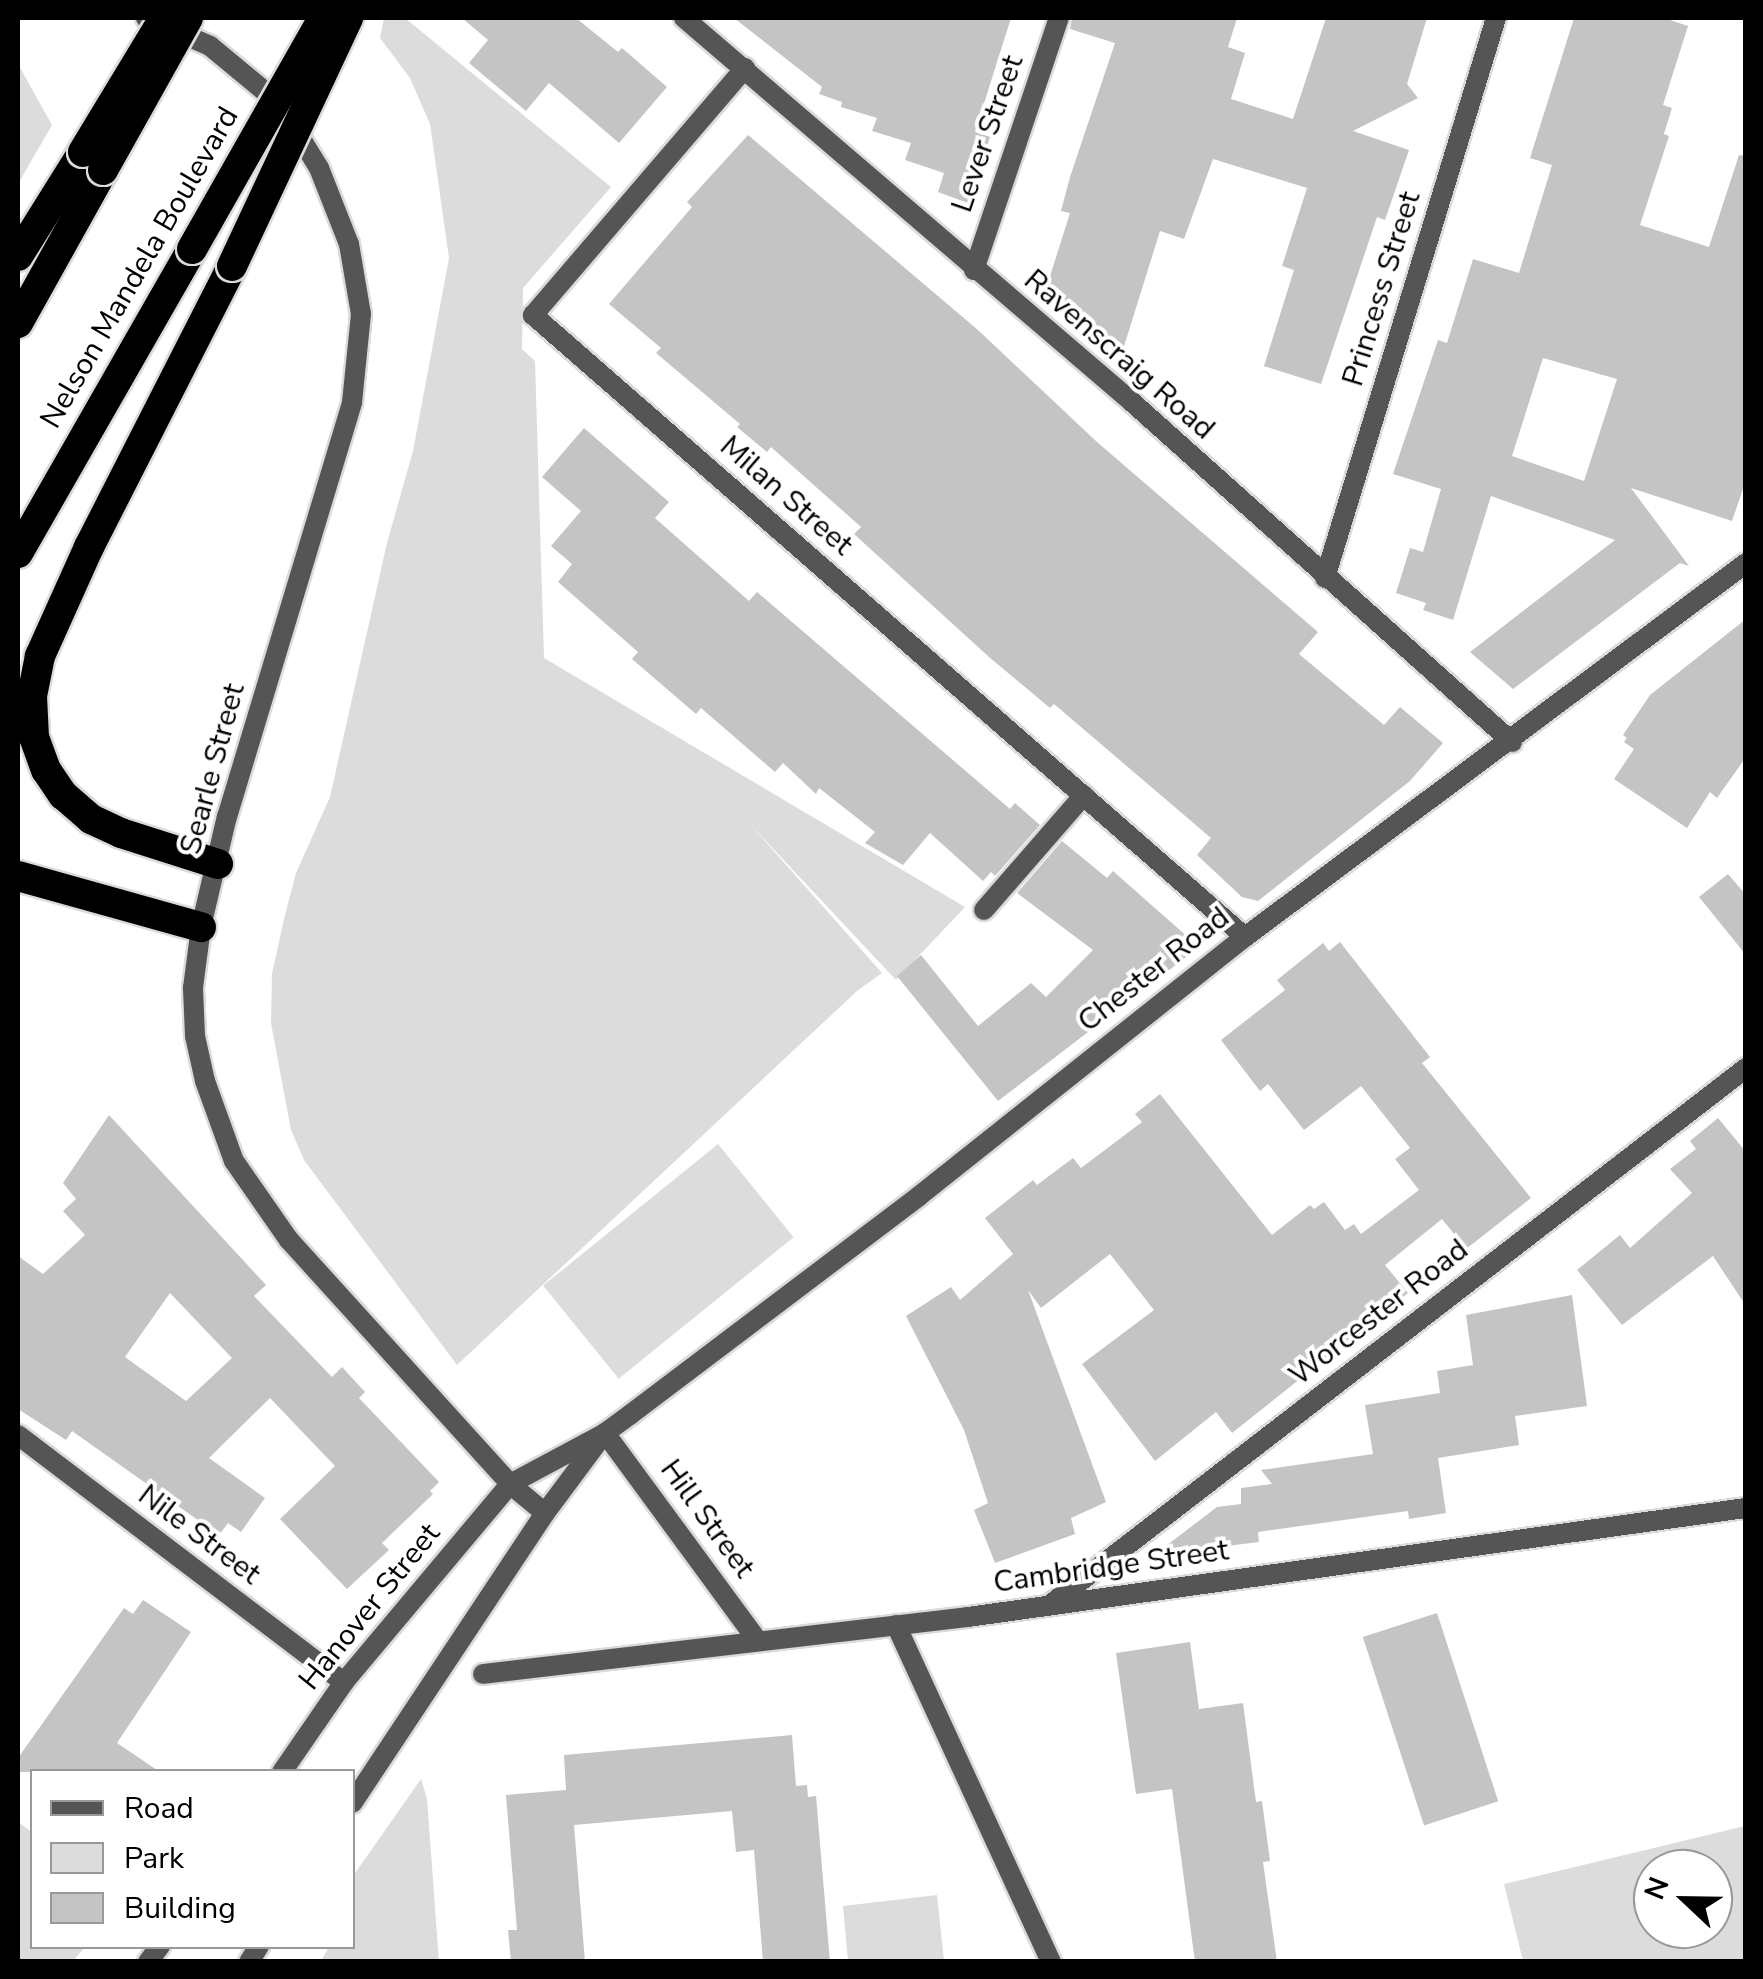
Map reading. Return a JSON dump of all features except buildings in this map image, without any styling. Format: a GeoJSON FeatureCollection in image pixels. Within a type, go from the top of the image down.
{"type":"FeatureCollection","features":[{"type":"Feature","properties":{"kind":"highway"},"geometry":{"type":"LineString","coordinates":[[18,323],[164,18]]}},
{"type":"Feature","properties":{"kind":"highway"},"geometry":{"type":"LineString","coordinates":[[18,256],[93,161],[188,18]]}},
{"type":"Feature","properties":{"kind":"highway","name":"Nelson Mandela Boulevard"},"geometry":{"type":"LineString","coordinates":[[18,552],[323,18]]}},
{"type":"Feature","properties":{"kind":"highway"},"geometry":{"type":"LineString","coordinates":[[218,864],[120,832],[91,819],[64,796],[46,770],[34,737],[32,696],[40,656],[88,547],[232,266],[348,18]]}},
{"type":"Feature","properties":{"kind":"highway"},"geometry":{"type":"LineString","coordinates":[[18,876],[201,927]]}},
{"type":"Feature","properties":{"kind":"street","name":"Searle Street"},"geometry":{"type":"LineString","coordinates":[[146,18],[210,46],[279,103],[319,168],[350,244],[361,314],[352,402],[227,816],[201,927],[193,988],[194,1036],[216,1120],[255,1196],[326,1286],[510,1484],[545,1513]]}},
{"type":"Feature","properties":{"kind":"street","name":"Ravenscraig Road"},"geometry":{"type":"LineString","coordinates":[[684,18],[1132,402],[1512,742]]}},
{"type":"Feature","properties":{"kind":"street","name":"Lever Street"},"geometry":{"type":"LineString","coordinates":[[974,270],[1059,18]]}},
{"type":"Feature","properties":{"kind":"street","name":"Princess Street"},"geometry":{"type":"LineString","coordinates":[[1325,578],[1496,18]]}},
{"type":"Feature","properties":{"kind":"street","name":"Milan Street"},"geometry":{"type":"LineString","coordinates":[[745,68],[533,314],[1245,937]]}},
{"type":"Feature","properties":{"kind":"street","name":"Chester Road"},"geometry":{"type":"LineString","coordinates":[[510,1484],[605,1433],[920,1196],[1245,937],[1512,742],[1746,563]]}},
{"type":"Feature","properties":{"kind":"street"},"geometry":{"type":"LineString","coordinates":[[984,910],[1084,795]]}},
{"type":"Feature","properties":{"kind":"street","name":"Worcester Road"},"geometry":{"type":"LineString","coordinates":[[1050,1606],[1746,1068]]}},
{"type":"Feature","properties":{"kind":"street","name":"Chester Road"},"geometry":{"type":"LineString","coordinates":[[545,1513],[605,1433]]}},
{"type":"Feature","properties":{"kind":"street","name":"Hill Street"},"geometry":{"type":"LineString","coordinates":[[605,1433],[758,1641]]}},
{"type":"Feature","properties":{"kind":"street","name":"Nile Street"},"geometry":{"type":"LineString","coordinates":[[18,1436],[344,1682]]}},
{"type":"Feature","properties":{"kind":"street","name":"Hanover Street"},"geometry":{"type":"LineString","coordinates":[[284,1769],[344,1682],[510,1484]]}},
{"type":"Feature","properties":{"kind":"street","name":"Cambridge Street"},"geometry":{"type":"LineString","coordinates":[[483,1674],[1050,1606],[1746,1508]]}},
{"type":"Feature","properties":{"kind":"street"},"geometry":{"type":"LineString","coordinates":[[355,1798],[545,1513]]}},
{"type":"Feature","properties":{"kind":"street"},"geometry":{"type":"LineString","coordinates":[[896,1625],[1051,1962]]}},
{"type":"Feature","properties":{"kind":"green space"},"geometry":{"type":"Polygon","coordinates":[[[384,18],[405,18],[611,187],[523,288],[522,349],[535,361],[544,658],[965,907],[896,980],[749,823],[882,973],[857,991],[457,1365],[304,1160],[291,1130],[271,1023],[272,974],[284,919],[296,873],[330,797],[387,543],[413,451],[449,258],[430,124],[410,78],[380,38],[384,18]]]}},
{"type":"Feature","properties":{"kind":"green space"},"geometry":{"type":"Polygon","coordinates":[[[18,64],[52,125],[18,184],[18,64]]]}},
{"type":"Feature","properties":{"kind":"green space"},"geometry":{"type":"Polygon","coordinates":[[[718,1144],[794,1237],[619,1379],[543,1286],[718,1144]]]}},
{"type":"Feature","properties":{"kind":"green space"},"geometry":{"type":"Polygon","coordinates":[[[421,1779],[427,1799],[439,1961],[321,1961],[328,1949],[355,1949],[355,1873],[421,1779]]]}},
{"type":"Feature","properties":{"kind":"green space"},"geometry":{"type":"Polygon","coordinates":[[[18,1822],[30,1831],[30,1949],[83,1949],[73,1961],[18,1961],[18,1822]]]}},
{"type":"Feature","properties":{"kind":"green space"},"geometry":{"type":"Polygon","coordinates":[[[1745,1826],[1745,1961],[1523,1961],[1504,1884],[1633,1853],[1633,1949],[1733,1949],[1733,1849],[1649,1849],[1745,1826]]]}},
{"type":"Feature","properties":{"kind":"green space"},"geometry":{"type":"Polygon","coordinates":[[[937,1895],[944,1961],[848,1961],[843,1906],[937,1895]]]}}]}
